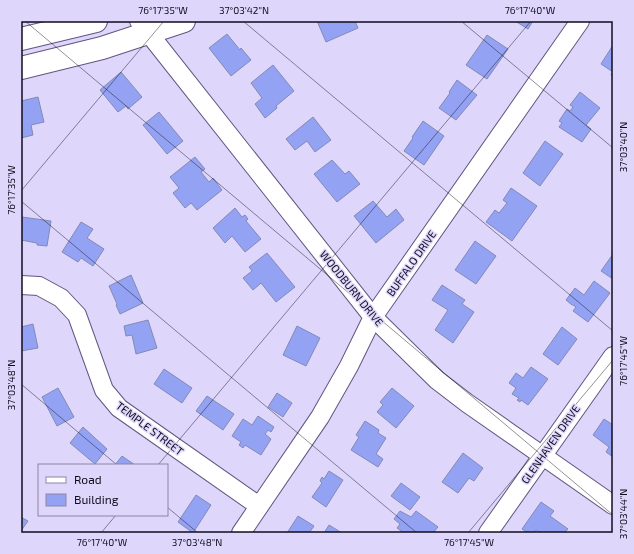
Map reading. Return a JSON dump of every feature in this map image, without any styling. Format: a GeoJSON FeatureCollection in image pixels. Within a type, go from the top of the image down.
{"type":"FeatureCollection","features":[{"type":"Feature","properties":{"kind":"street"},"geometry":{"type":"LineString","coordinates":[[21,39],[96,21]]}},
{"type":"Feature","properties":{"kind":"street"},"geometry":{"type":"LineString","coordinates":[[21,68],[102,48],[144,27],[184,21]]}},
{"type":"Feature","properties":{"kind":"street","name":"BUFFALO DRIVE"},"geometry":{"type":"LineString","coordinates":[[241,533],[320,417],[349,366],[373,317],[580,21]]}},
{"type":"Feature","properties":{"kind":"street","name":"WOODBURN DRIVE"},"geometry":{"type":"LineString","coordinates":[[144,27],[373,317],[437,380],[467,403],[613,505]]}},
{"type":"Feature","properties":{"kind":"street","name":"TEMPLE STREET"},"geometry":{"type":"LineString","coordinates":[[21,285],[39,286],[56,295],[61,298],[77,315],[104,390],[119,408],[259,506]]}},
{"type":"Feature","properties":{"kind":"street","name":"GLENHAVEN DRIVE"},"geometry":{"type":"LineString","coordinates":[[488,533],[613,356]]}},
{"type":"Feature","properties":{"kind":"building"},"geometry":{"type":"Polygon","coordinates":[[[317,21],[355,21],[358,28],[326,42],[317,21]]]}},
{"type":"Feature","properties":{"kind":"building"},"geometry":{"type":"Polygon","coordinates":[[[515,21],[533,21],[528,29],[515,21]]]}},
{"type":"Feature","properties":{"kind":"building"},"geometry":{"type":"Polygon","coordinates":[[[227,34],[240,50],[241,48],[251,60],[231,76],[209,48],[227,34]]]}},
{"type":"Feature","properties":{"kind":"building"},"geometry":{"type":"Polygon","coordinates":[[[487,35],[508,49],[487,79],[466,65],[487,35]]]}},
{"type":"Feature","properties":{"kind":"building"},"geometry":{"type":"Polygon","coordinates":[[[613,45],[613,72],[601,64],[613,45]]]}},
{"type":"Feature","properties":{"kind":"building"},"geometry":{"type":"Polygon","coordinates":[[[273,65],[294,91],[276,106],[277,108],[265,118],[255,104],[262,98],[251,83],[273,65]]]}},
{"type":"Feature","properties":{"kind":"building"},"geometry":{"type":"Polygon","coordinates":[[[121,72],[142,97],[128,109],[126,106],[118,112],[100,90],[121,72]]]}},
{"type":"Feature","properties":{"kind":"building"},"geometry":{"type":"Polygon","coordinates":[[[457,80],[477,95],[456,120],[439,108],[457,80]]]}},
{"type":"Feature","properties":{"kind":"building"},"geometry":{"type":"Polygon","coordinates":[[[580,92],[600,108],[586,125],[591,129],[582,142],[559,127],[562,123],[559,121],[567,109],[570,111],[573,107],[570,105],[580,92]]]}},
{"type":"Feature","properties":{"kind":"building"},"geometry":{"type":"Polygon","coordinates":[[[38,97],[44,122],[31,125],[33,135],[21,138],[21,101],[38,97]]]}},
{"type":"Feature","properties":{"kind":"building"},"geometry":{"type":"Polygon","coordinates":[[[159,112],[183,141],[167,154],[143,125],[159,112]]]}},
{"type":"Feature","properties":{"kind":"building"},"geometry":{"type":"Polygon","coordinates":[[[313,117],[331,140],[315,152],[307,141],[295,150],[286,139],[313,117]]]}},
{"type":"Feature","properties":{"kind":"building"},"geometry":{"type":"Polygon","coordinates":[[[423,121],[444,136],[424,165],[404,151],[423,121]]]}},
{"type":"Feature","properties":{"kind":"building"},"geometry":{"type":"Polygon","coordinates":[[[545,141],[563,154],[540,186],[523,173],[545,141]]]}},
{"type":"Feature","properties":{"kind":"building"},"geometry":{"type":"Polygon","coordinates":[[[195,157],[205,169],[201,172],[209,182],[213,178],[222,190],[197,210],[191,203],[185,208],[173,193],[179,188],[170,177],[195,157]]]}},
{"type":"Feature","properties":{"kind":"building"},"geometry":{"type":"Polygon","coordinates":[[[332,160],[345,174],[349,171],[360,184],[337,202],[314,174],[332,160]]]}},
{"type":"Feature","properties":{"kind":"building"},"geometry":{"type":"Polygon","coordinates":[[[511,188],[537,206],[512,241],[486,222],[495,210],[499,213],[507,203],[503,200],[511,188]]]}},
{"type":"Feature","properties":{"kind":"building"},"geometry":{"type":"Polygon","coordinates":[[[373,201],[387,217],[396,209],[404,220],[376,243],[354,216],[373,201]]]}},
{"type":"Feature","properties":{"kind":"building"},"geometry":{"type":"Polygon","coordinates":[[[235,208],[242,217],[245,215],[248,219],[246,221],[261,239],[245,252],[232,236],[225,243],[213,228],[235,208]]]}},
{"type":"Feature","properties":{"kind":"building"},"geometry":{"type":"Polygon","coordinates":[[[22,217],[51,221],[47,246],[37,245],[37,243],[21,240],[22,217]]]}},
{"type":"Feature","properties":{"kind":"building"},"geometry":{"type":"Polygon","coordinates":[[[81,222],[93,229],[87,238],[104,249],[93,266],[81,258],[78,262],[62,252],[81,222]]]}},
{"type":"Feature","properties":{"kind":"building"},"geometry":{"type":"Polygon","coordinates":[[[475,241],[496,256],[476,284],[455,270],[475,241]]]}},
{"type":"Feature","properties":{"kind":"building"},"geometry":{"type":"Polygon","coordinates":[[[267,253],[295,287],[276,302],[261,283],[253,290],[243,278],[252,271],[249,267],[267,253]]]}},
{"type":"Feature","properties":{"kind":"building"},"geometry":{"type":"Polygon","coordinates":[[[613,254],[613,279],[601,271],[613,254]]]}},
{"type":"Feature","properties":{"kind":"building"},"geometry":{"type":"Polygon","coordinates":[[[131,275],[143,303],[120,314],[109,286],[131,275]]]}},
{"type":"Feature","properties":{"kind":"building"},"geometry":{"type":"Polygon","coordinates":[[[594,281],[610,293],[588,322],[573,311],[576,307],[566,300],[575,288],[584,295],[594,281]]]}},
{"type":"Feature","properties":{"kind":"building"},"geometry":{"type":"Polygon","coordinates":[[[442,285],[465,300],[462,304],[474,312],[453,343],[435,330],[448,310],[432,300],[442,285]]]}},
{"type":"Feature","properties":{"kind":"building"},"geometry":{"type":"Polygon","coordinates":[[[148,320],[157,348],[136,354],[132,335],[126,336],[124,326],[148,320]]]}},
{"type":"Feature","properties":{"kind":"building"},"geometry":{"type":"Polygon","coordinates":[[[33,324],[38,348],[21,351],[21,327],[33,324]]]}},
{"type":"Feature","properties":{"kind":"building"},"geometry":{"type":"Polygon","coordinates":[[[297,326],[320,338],[306,366],[283,355],[297,326]]]}},
{"type":"Feature","properties":{"kind":"building"},"geometry":{"type":"Polygon","coordinates":[[[562,327],[577,339],[558,365],[543,354],[562,327]]]}},
{"type":"Feature","properties":{"kind":"building"},"geometry":{"type":"Polygon","coordinates":[[[531,367],[548,379],[528,405],[521,400],[520,402],[517,400],[519,398],[512,394],[516,388],[509,383],[516,373],[523,378],[531,367]]]}},
{"type":"Feature","properties":{"kind":"building"},"geometry":{"type":"Polygon","coordinates":[[[164,369],[192,388],[182,403],[154,384],[164,369]]]}},
{"type":"Feature","properties":{"kind":"building"},"geometry":{"type":"Polygon","coordinates":[[[58,388],[74,417],[57,426],[42,397],[58,388]]]}},
{"type":"Feature","properties":{"kind":"building"},"geometry":{"type":"Polygon","coordinates":[[[392,388],[414,406],[396,428],[377,412],[383,405],[380,402],[392,388]]]}},
{"type":"Feature","properties":{"kind":"building"},"geometry":{"type":"Polygon","coordinates":[[[277,393],[292,403],[283,417],[268,407],[277,393]]]}},
{"type":"Feature","properties":{"kind":"building"},"geometry":{"type":"Polygon","coordinates":[[[207,396],[234,414],[223,430],[196,411],[207,396]]]}},
{"type":"Feature","properties":{"kind":"building"},"geometry":{"type":"Polygon","coordinates":[[[258,416],[274,427],[271,432],[268,430],[265,434],[271,439],[261,455],[245,445],[243,448],[239,445],[241,442],[232,436],[243,419],[252,425],[258,416]]]}},
{"type":"Feature","properties":{"kind":"building"},"geometry":{"type":"Polygon","coordinates":[[[604,419],[613,425],[613,457],[606,452],[609,447],[593,435],[604,419]]]}},
{"type":"Feature","properties":{"kind":"building"},"geometry":{"type":"Polygon","coordinates":[[[365,421],[379,430],[378,433],[386,438],[376,454],[383,459],[378,467],[351,450],[359,437],[356,435],[365,421]]]}},
{"type":"Feature","properties":{"kind":"building"},"geometry":{"type":"Polygon","coordinates":[[[83,427],[107,449],[95,464],[70,443],[83,427]]]}},
{"type":"Feature","properties":{"kind":"building"},"geometry":{"type":"Polygon","coordinates":[[[463,453],[483,468],[474,481],[469,478],[458,493],[442,482],[463,453]]]}},
{"type":"Feature","properties":{"kind":"building"},"geometry":{"type":"Polygon","coordinates":[[[122,456],[134,464],[116,464],[122,456]]]}},
{"type":"Feature","properties":{"kind":"building"},"geometry":{"type":"Polygon","coordinates":[[[329,471],[343,480],[326,507],[312,497],[322,483],[320,481],[322,477],[324,479],[329,471]]]}},
{"type":"Feature","properties":{"kind":"building"},"geometry":{"type":"Polygon","coordinates":[[[401,483],[420,497],[410,510],[391,496],[401,483]]]}},
{"type":"Feature","properties":{"kind":"building"},"geometry":{"type":"Polygon","coordinates":[[[196,495],[211,505],[193,533],[178,522],[196,495]]]}},
{"type":"Feature","properties":{"kind":"building"},"geometry":{"type":"Polygon","coordinates":[[[541,502],[554,511],[550,516],[568,529],[564,533],[541,533],[536,530],[534,533],[528,533],[522,529],[541,502]]]}},
{"type":"Feature","properties":{"kind":"building"},"geometry":{"type":"Polygon","coordinates":[[[400,511],[411,517],[416,511],[438,527],[433,533],[404,533],[397,528],[400,524],[394,519],[400,511]]]}},
{"type":"Feature","properties":{"kind":"building"},"geometry":{"type":"Polygon","coordinates":[[[298,516],[314,526],[309,533],[287,533],[298,516]]]}},
{"type":"Feature","properties":{"kind":"building"},"geometry":{"type":"Polygon","coordinates":[[[21,517],[28,521],[21,531],[21,517]]]}},
{"type":"Feature","properties":{"kind":"building"},"geometry":{"type":"Polygon","coordinates":[[[329,525],[342,533],[324,533],[329,525]]]}}]}
